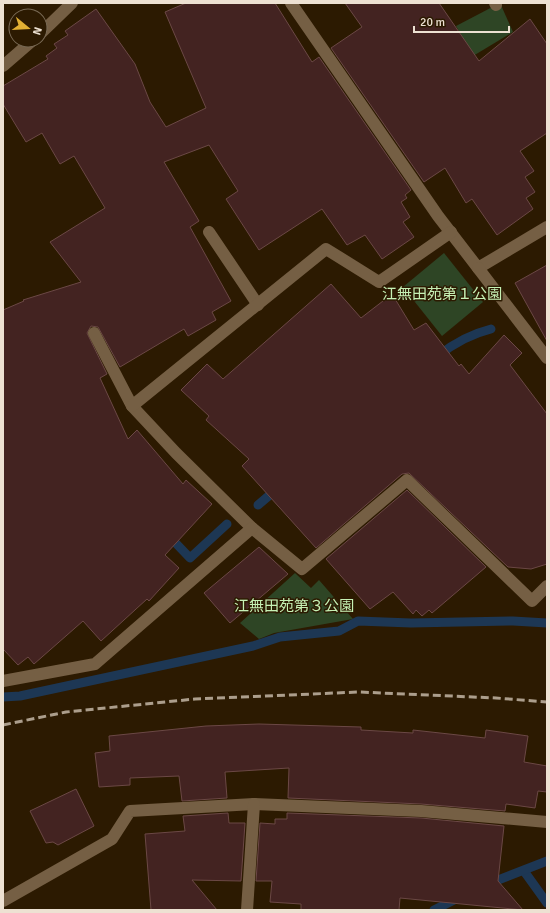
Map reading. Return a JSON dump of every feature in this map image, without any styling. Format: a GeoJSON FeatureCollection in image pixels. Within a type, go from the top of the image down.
{"type":"FeatureCollection","features":[{"type":"Feature","properties":{"kind":"street"},"geometry":{"type":"LineString","coordinates":[[48,26],[72,3]]}},
{"type":"Feature","properties":{"kind":"street"},"geometry":{"type":"LineString","coordinates":[[291,3],[451,232],[547,358]]}},
{"type":"Feature","properties":{"kind":"street"},"geometry":{"type":"LineString","coordinates":[[3,66],[24,48]]}},
{"type":"Feature","properties":{"kind":"street"},"geometry":{"type":"LineString","coordinates":[[478,268],[547,227]]}},
{"type":"Feature","properties":{"kind":"street"},"geometry":{"type":"LineString","coordinates":[[209,232],[258,305]]}},
{"type":"Feature","properties":{"kind":"street"},"geometry":{"type":"LineString","coordinates":[[132,406],[326,249],[379,282],[451,232]]}},
{"type":"Feature","properties":{"kind":"street"},"geometry":{"type":"LineString","coordinates":[[94,333],[132,406],[176,453],[252,528],[302,569],[407,480],[532,601],[547,586]]}},
{"type":"Feature","properties":{"kind":"street"},"geometry":{"type":"LineString","coordinates":[[3,681],[95,664],[252,528]]}},
{"type":"Feature","properties":{"kind":"street"},"geometry":{"type":"LineString","coordinates":[[247,910],[254,804]]}},
{"type":"Feature","properties":{"kind":"street"},"geometry":{"type":"LineString","coordinates":[[3,901],[112,839],[130,811],[254,804],[421,811],[547,822]]}},
{"type":"Feature","properties":{"kind":"green space"},"geometry":{"type":"Polygon","coordinates":[[[500,3],[513,32],[473,56],[456,26],[500,3]]]}},
{"type":"Feature","properties":{"kind":"green space","name":"江無田苑第１公園"},"geometry":{"type":"Polygon","coordinates":[[[444,253],[483,302],[442,336],[403,287],[444,253]]]}},
{"type":"Feature","properties":{"kind":"green space","name":"江無田苑第３公園"},"geometry":{"type":"Polygon","coordinates":[[[295,573],[311,588],[319,580],[353,619],[274,633],[259,639],[240,623],[295,573]]]}},
{"type":"Feature","properties":{"kind":"building"},"geometry":{"type":"Polygon","coordinates":[[[186,3],[275,3],[312,62],[319,57],[411,190],[405,195],[407,198],[401,202],[410,217],[403,222],[414,237],[382,259],[365,235],[347,245],[322,209],[259,250],[226,199],[238,191],[209,145],[164,162],[199,221],[190,227],[231,301],[212,312],[216,320],[188,336],[184,329],[120,367],[98,327],[91,326],[87,333],[107,374],[100,378],[128,439],[137,430],[183,484],[186,480],[212,504],[165,555],[179,568],[149,601],[147,599],[101,641],[83,621],[34,664],[28,657],[18,665],[3,649],[3,310],[24,301],[23,300],[81,282],[50,242],[105,208],[74,156],[60,164],[42,133],[26,142],[3,104],[3,86],[48,59],[46,56],[57,48],[54,44],[68,35],[65,31],[96,9],[135,64],[150,102],[166,127],[206,108],[165,12],[186,3]]]}},
{"type":"Feature","properties":{"kind":"building"},"geometry":{"type":"Polygon","coordinates":[[[345,3],[439,3],[479,61],[530,19],[547,44],[547,133],[520,151],[534,171],[525,177],[535,192],[526,198],[533,209],[497,235],[472,199],[466,203],[445,168],[424,182],[331,48],[362,27],[345,3]]]}},
{"type":"Feature","properties":{"kind":"building"},"geometry":{"type":"Polygon","coordinates":[[[547,265],[547,341],[515,283],[547,265]]]}},
{"type":"Feature","properties":{"kind":"building"},"geometry":{"type":"Polygon","coordinates":[[[331,284],[361,318],[392,294],[414,330],[426,323],[459,366],[461,364],[469,374],[504,335],[522,353],[510,365],[547,414],[547,564],[531,569],[508,567],[409,473],[402,474],[316,548],[242,466],[249,459],[206,420],[209,416],[181,390],[207,364],[223,379],[331,284]]]}},
{"type":"Feature","properties":{"kind":"building"},"geometry":{"type":"Polygon","coordinates":[[[407,490],[486,567],[432,613],[429,610],[422,616],[416,610],[413,614],[393,592],[370,609],[326,559],[407,490]]]}},
{"type":"Feature","properties":{"kind":"building"},"geometry":{"type":"Polygon","coordinates":[[[259,547],[288,574],[230,623],[204,593],[259,547]]]}},
{"type":"Feature","properties":{"kind":"building"},"geometry":{"type":"Polygon","coordinates":[[[259,724],[361,727],[361,730],[413,733],[413,730],[485,738],[486,730],[528,736],[524,762],[547,766],[547,792],[538,791],[535,808],[506,804],[505,811],[421,804],[288,798],[289,768],[225,772],[227,798],[182,801],[179,776],[130,778],[130,785],[99,787],[95,753],[110,751],[109,736],[206,726],[259,724]]]}},
{"type":"Feature","properties":{"kind":"building"},"geometry":{"type":"Polygon","coordinates":[[[76,789],[94,826],[58,845],[53,842],[46,843],[30,811],[76,789]]]}},
{"type":"Feature","properties":{"kind":"building"},"geometry":{"type":"Polygon","coordinates":[[[228,813],[229,823],[245,823],[241,881],[192,880],[217,910],[151,910],[145,834],[185,831],[183,816],[228,813]]]}},
{"type":"Feature","properties":{"kind":"building"},"geometry":{"type":"Polygon","coordinates":[[[287,813],[421,818],[504,826],[498,881],[523,910],[400,898],[399,910],[301,910],[301,904],[270,902],[272,881],[256,881],[260,823],[275,824],[275,819],[287,819],[287,813]]]}},
{"type":"Feature","properties":{"kind":"waterway"},"geometry":{"type":"LineString","coordinates":[[438,356],[463,340],[491,329]]}},
{"type":"Feature","properties":{"kind":"waterway"},"geometry":{"type":"LineString","coordinates":[[258,505],[278,488]]}},
{"type":"Feature","properties":{"kind":"waterway"},"geometry":{"type":"LineString","coordinates":[[168,535],[190,558],[227,524]]}},
{"type":"Feature","properties":{"kind":"waterway"},"geometry":{"type":"LineString","coordinates":[[3,697],[20,696],[253,646],[280,637],[339,631],[358,621],[411,623],[513,621],[547,623]]}},
{"type":"Feature","properties":{"kind":"waterway"},"geometry":{"type":"LineString","coordinates":[[488,884],[547,861]]}},
{"type":"Feature","properties":{"kind":"waterway"},"geometry":{"type":"LineString","coordinates":[[524,871],[547,903]]}},
{"type":"Feature","properties":{"kind":"waterway"},"geometry":{"type":"LineString","coordinates":[[434,910],[458,898]]}},
{"type":"Feature","properties":{"kind":"railway"},"geometry":{"type":"LineString","coordinates":[[3,725],[66,712],[195,699],[359,692],[496,698],[547,702]]}}]}
